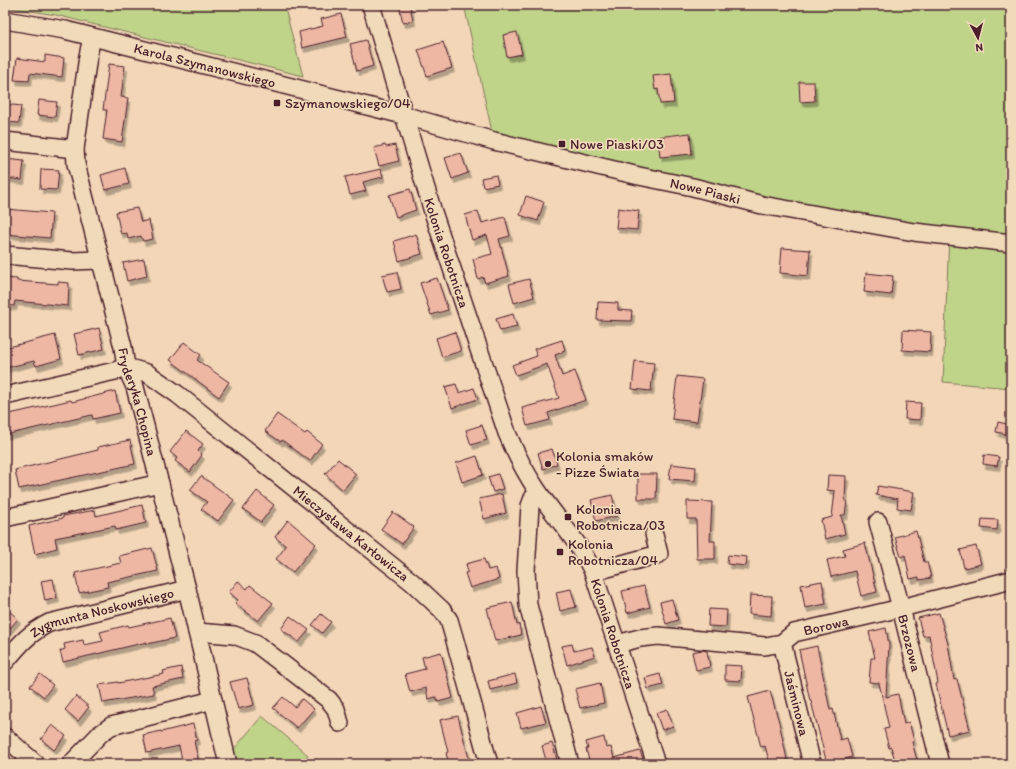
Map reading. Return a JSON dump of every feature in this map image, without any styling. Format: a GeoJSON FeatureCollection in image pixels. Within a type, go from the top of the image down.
{"type":"FeatureCollection","features":[{"type":"Feature","properties":{"kind":"street","name":"Kolonia Robotnicza"},"geometry":{"type":"LineString","coordinates":[[371,5],[450,263],[507,433],[519,460],[539,493],[576,542],[589,562],[656,764]]}},
{"type":"Feature","properties":{"kind":"street","name":"Karola Szymanowskiego"},"geometry":{"type":"LineString","coordinates":[[5,20],[65,30],[404,115]]}},
{"type":"Feature","properties":{"kind":"street","name":"Fryderyka Chopina"},"geometry":{"type":"LineString","coordinates":[[92,37],[75,149],[76,164],[123,347],[126,367],[135,387],[160,483],[228,764]]}},
{"type":"Feature","properties":{"kind":"street","name":"Nowe Piaski"},"geometry":{"type":"LineString","coordinates":[[404,115],[494,141],[639,176],[693,187],[762,205],[914,232],[1011,244]]}},
{"type":"Feature","properties":{"kind":"street"},"geometry":{"type":"LineString","coordinates":[[5,141],[75,149]]}},
{"type":"Feature","properties":{"kind":"street"},"geometry":{"type":"LineString","coordinates":[[5,255],[72,261],[100,260]]}},
{"type":"Feature","properties":{"kind":"street"},"geometry":{"type":"LineString","coordinates":[[5,396],[115,371],[126,367]]}},
{"type":"Feature","properties":{"kind":"street","name":"Mieczysława Karłowicza"},"geometry":{"type":"LineString","coordinates":[[126,367],[147,372],[177,394],[412,582],[442,610],[449,620],[489,764]]}},
{"type":"Feature","properties":{"kind":"street"},"geometry":{"type":"LineString","coordinates":[[5,518],[160,483]]}},
{"type":"Feature","properties":{"kind":"street"},"geometry":{"type":"LineString","coordinates":[[539,493],[533,498],[530,506],[526,571],[528,604],[570,764]]}},
{"type":"Feature","properties":{"kind":"street","name":"Brzozowa"},"geometry":{"type":"LineString","coordinates":[[878,522],[902,608],[940,764]]}},
{"type":"Feature","properties":{"kind":"street"},"geometry":{"type":"LineString","coordinates":[[593,572],[659,554],[654,534]]}},
{"type":"Feature","properties":{"kind":"street","name":"Borowa"},"geometry":{"type":"LineString","coordinates":[[617,644],[640,638],[658,636],[765,646],[782,643],[794,633],[902,608],[1011,580]]}},
{"type":"Feature","properties":{"kind":"street","name":"Zygmunta Noskowskiego"},"geometry":{"type":"LineString","coordinates":[[5,662],[25,638],[49,623],[186,589]]}},
{"type":"Feature","properties":{"kind":"street"},"geometry":{"type":"LineString","coordinates":[[197,632],[234,635],[255,643],[329,700],[336,709],[340,723]]}},
{"type":"Feature","properties":{"kind":"street","name":"Jaśminowa"},"geometry":{"type":"LineString","coordinates":[[782,643],[812,764]]}},
{"type":"Feature","properties":{"kind":"street"},"geometry":{"type":"LineString","coordinates":[[71,764],[100,734],[111,726],[213,700]]}},
{"type":"Feature","properties":{"kind":"street"},"geometry":{"type":"LineString","coordinates":[[5,737],[36,764]]}},
{"type":"Feature","properties":{"kind":"green space"},"geometry":{"type":"Polygon","coordinates":[[[5,5],[284,5],[303,76],[56,15],[5,7],[5,5]]]}},
{"type":"Feature","properties":{"kind":"green space"},"geometry":{"type":"Polygon","coordinates":[[[464,5],[1011,5],[1011,388],[943,382],[949,236],[494,141],[464,5]]]}},
{"type":"Feature","properties":{"kind":"green space"},"geometry":{"type":"Polygon","coordinates":[[[262,716],[308,755],[299,764],[237,764],[234,749],[262,716]]]}},
{"type":"Feature","properties":{"kind":"building"},"geometry":{"type":"Polygon","coordinates":[[[399,5],[410,5],[413,21],[403,23],[399,5]]]}},
{"type":"Feature","properties":{"kind":"building"},"geometry":{"type":"Polygon","coordinates":[[[341,14],[347,37],[302,48],[299,32],[323,26],[321,19],[341,14]]]}},
{"type":"Feature","properties":{"kind":"building"},"geometry":{"type":"Polygon","coordinates":[[[517,32],[522,54],[507,57],[503,35],[517,32]]]}},
{"type":"Feature","properties":{"kind":"building"},"geometry":{"type":"Polygon","coordinates":[[[366,40],[373,66],[357,71],[350,44],[366,40]]]}},
{"type":"Feature","properties":{"kind":"building"},"geometry":{"type":"Polygon","coordinates":[[[443,42],[452,68],[427,76],[418,50],[443,42]]]}},
{"type":"Feature","properties":{"kind":"building"},"geometry":{"type":"Polygon","coordinates":[[[45,55],[64,58],[62,77],[30,73],[29,81],[14,80],[17,58],[45,62],[45,55]]]}},
{"type":"Feature","properties":{"kind":"building"},"geometry":{"type":"Polygon","coordinates":[[[109,64],[125,66],[121,97],[128,98],[122,142],[103,139],[107,110],[103,110],[109,64]]]}},
{"type":"Feature","properties":{"kind":"building"},"geometry":{"type":"Polygon","coordinates":[[[671,74],[674,103],[660,104],[658,89],[655,90],[653,76],[671,74]]]}},
{"type":"Feature","properties":{"kind":"building"},"geometry":{"type":"Polygon","coordinates":[[[799,82],[814,82],[815,101],[800,102],[799,82]]]}},
{"type":"Feature","properties":{"kind":"building"},"geometry":{"type":"Polygon","coordinates":[[[39,100],[57,102],[55,117],[37,115],[39,100]]]}},
{"type":"Feature","properties":{"kind":"building"},"geometry":{"type":"Polygon","coordinates":[[[5,104],[21,106],[19,123],[5,122],[5,104]]]}},
{"type":"Feature","properties":{"kind":"building"},"geometry":{"type":"Polygon","coordinates":[[[690,133],[692,154],[660,157],[658,137],[690,133]]]}},
{"type":"Feature","properties":{"kind":"building"},"geometry":{"type":"Polygon","coordinates":[[[385,145],[386,147],[395,145],[399,161],[379,166],[374,148],[385,145]]]}},
{"type":"Feature","properties":{"kind":"building"},"geometry":{"type":"Polygon","coordinates":[[[461,153],[468,173],[452,179],[445,158],[461,153]]]}},
{"type":"Feature","properties":{"kind":"building"},"geometry":{"type":"Polygon","coordinates":[[[5,159],[24,161],[22,180],[5,178],[5,159]]]}},
{"type":"Feature","properties":{"kind":"building"},"geometry":{"type":"Polygon","coordinates":[[[125,168],[129,184],[105,190],[101,175],[125,168]]]}},
{"type":"Feature","properties":{"kind":"building"},"geometry":{"type":"Polygon","coordinates":[[[41,169],[59,170],[57,190],[40,189],[41,169]]]}},
{"type":"Feature","properties":{"kind":"building"},"geometry":{"type":"Polygon","coordinates":[[[381,169],[383,177],[363,182],[366,191],[350,195],[345,177],[381,169]]]}},
{"type":"Feature","properties":{"kind":"building"},"geometry":{"type":"Polygon","coordinates":[[[496,175],[498,184],[483,187],[481,178],[496,175]]]}},
{"type":"Feature","properties":{"kind":"building"},"geometry":{"type":"Polygon","coordinates":[[[410,189],[416,210],[396,217],[389,195],[410,189]]]}},
{"type":"Feature","properties":{"kind":"building"},"geometry":{"type":"Polygon","coordinates":[[[526,196],[544,202],[538,221],[520,215],[526,196]]]}},
{"type":"Feature","properties":{"kind":"building"},"geometry":{"type":"Polygon","coordinates":[[[137,208],[141,222],[149,220],[153,239],[143,241],[141,236],[128,239],[127,233],[121,234],[116,212],[137,208]]]}},
{"type":"Feature","properties":{"kind":"building"},"geometry":{"type":"Polygon","coordinates":[[[618,208],[639,211],[637,230],[616,228],[618,208]]]}},
{"type":"Feature","properties":{"kind":"building"},"geometry":{"type":"Polygon","coordinates":[[[5,209],[52,213],[50,238],[5,234],[5,209]]]}},
{"type":"Feature","properties":{"kind":"building"},"geometry":{"type":"Polygon","coordinates":[[[478,211],[482,223],[505,217],[510,236],[499,239],[509,276],[485,283],[483,277],[478,279],[473,259],[492,254],[487,235],[472,240],[465,215],[478,211]]]}},
{"type":"Feature","properties":{"kind":"building"},"geometry":{"type":"Polygon","coordinates":[[[416,234],[422,254],[399,261],[394,241],[416,234]]]}},
{"type":"Feature","properties":{"kind":"building"},"geometry":{"type":"Polygon","coordinates":[[[782,248],[810,250],[808,276],[780,273],[782,248]]]}},
{"type":"Feature","properties":{"kind":"building"},"geometry":{"type":"Polygon","coordinates":[[[144,259],[147,276],[127,281],[123,263],[144,259]]]}},
{"type":"Feature","properties":{"kind":"building"},"geometry":{"type":"Polygon","coordinates":[[[397,272],[401,289],[387,292],[382,275],[397,272]]]}},
{"type":"Feature","properties":{"kind":"building"},"geometry":{"type":"Polygon","coordinates":[[[866,273],[893,276],[891,295],[864,292],[866,273]]]}},
{"type":"Feature","properties":{"kind":"building"},"geometry":{"type":"Polygon","coordinates":[[[5,278],[17,279],[17,281],[58,284],[58,282],[69,283],[68,306],[15,301],[14,306],[5,305],[5,278]]]}},
{"type":"Feature","properties":{"kind":"building"},"geometry":{"type":"Polygon","coordinates":[[[437,278],[448,310],[431,315],[420,283],[437,278]]]}},
{"type":"Feature","properties":{"kind":"building"},"geometry":{"type":"Polygon","coordinates":[[[529,279],[534,297],[514,303],[509,284],[529,279]]]}},
{"type":"Feature","properties":{"kind":"building"},"geometry":{"type":"Polygon","coordinates":[[[598,302],[618,303],[618,310],[632,311],[631,321],[597,320],[598,302]]]}},
{"type":"Feature","properties":{"kind":"building"},"geometry":{"type":"Polygon","coordinates":[[[513,314],[517,327],[500,331],[496,319],[513,314]]]}},
{"type":"Feature","properties":{"kind":"building"},"geometry":{"type":"Polygon","coordinates":[[[99,328],[104,349],[79,355],[74,334],[99,328]]]}},
{"type":"Feature","properties":{"kind":"building"},"geometry":{"type":"Polygon","coordinates":[[[903,330],[931,332],[930,352],[902,350],[903,330]]]}},
{"type":"Feature","properties":{"kind":"building"},"geometry":{"type":"Polygon","coordinates":[[[455,332],[461,351],[442,357],[436,338],[455,332]]]}},
{"type":"Feature","properties":{"kind":"building"},"geometry":{"type":"Polygon","coordinates":[[[55,335],[61,359],[36,366],[34,361],[5,368],[5,348],[55,335]]]}},
{"type":"Feature","properties":{"kind":"building"},"geometry":{"type":"Polygon","coordinates":[[[562,340],[565,350],[555,355],[562,376],[575,371],[586,400],[548,413],[550,420],[527,426],[522,408],[559,398],[547,364],[516,375],[512,365],[537,356],[534,349],[562,340]]]}},
{"type":"Feature","properties":{"kind":"building"},"geometry":{"type":"Polygon","coordinates":[[[184,342],[201,355],[197,360],[229,382],[219,397],[170,360],[184,342]]]}},
{"type":"Feature","properties":{"kind":"building"},"geometry":{"type":"Polygon","coordinates":[[[635,361],[654,363],[651,391],[632,389],[635,361]]]}},
{"type":"Feature","properties":{"kind":"building"},"geometry":{"type":"Polygon","coordinates":[[[677,376],[703,379],[697,422],[672,419],[677,376]]]}},
{"type":"Feature","properties":{"kind":"building"},"geometry":{"type":"Polygon","coordinates":[[[456,384],[459,393],[474,388],[478,399],[452,408],[445,387],[456,384]]]}},
{"type":"Feature","properties":{"kind":"building"},"geometry":{"type":"Polygon","coordinates":[[[115,391],[120,413],[93,419],[92,415],[5,435],[5,415],[71,400],[72,402],[115,391]]]}},
{"type":"Feature","properties":{"kind":"building"},"geometry":{"type":"Polygon","coordinates":[[[906,402],[921,403],[920,420],[905,419],[906,402]]]}},
{"type":"Feature","properties":{"kind":"building"},"geometry":{"type":"Polygon","coordinates":[[[277,414],[305,434],[307,432],[322,444],[310,461],[282,440],[281,442],[265,431],[277,414]]]}},
{"type":"Feature","properties":{"kind":"building"},"geometry":{"type":"Polygon","coordinates":[[[998,422],[1011,425],[1011,435],[996,432],[998,422]]]}},
{"type":"Feature","properties":{"kind":"building"},"geometry":{"type":"Polygon","coordinates":[[[482,425],[487,440],[471,445],[466,430],[482,425]]]}},
{"type":"Feature","properties":{"kind":"building"},"geometry":{"type":"Polygon","coordinates":[[[186,431],[203,444],[198,451],[202,455],[190,472],[175,461],[177,458],[170,452],[186,431]]]}},
{"type":"Feature","properties":{"kind":"building"},"geometry":{"type":"Polygon","coordinates":[[[130,440],[135,464],[19,489],[15,470],[98,450],[98,447],[130,440]]]}},
{"type":"Feature","properties":{"kind":"building"},"geometry":{"type":"Polygon","coordinates":[[[552,449],[557,464],[543,469],[538,453],[552,449]]]}},
{"type":"Feature","properties":{"kind":"building"},"geometry":{"type":"Polygon","coordinates":[[[984,455],[999,457],[997,466],[983,464],[984,455]]]}},
{"type":"Feature","properties":{"kind":"building"},"geometry":{"type":"Polygon","coordinates":[[[477,456],[483,475],[462,482],[456,463],[477,456]]]}},
{"type":"Feature","properties":{"kind":"building"},"geometry":{"type":"Polygon","coordinates":[[[338,459],[356,474],[343,490],[325,474],[338,459]]]}},
{"type":"Feature","properties":{"kind":"building"},"geometry":{"type":"Polygon","coordinates":[[[671,464],[696,467],[695,481],[669,479],[671,464]]]}},
{"type":"Feature","properties":{"kind":"building"},"geometry":{"type":"Polygon","coordinates":[[[498,474],[503,489],[493,492],[488,477],[498,474]]]}},
{"type":"Feature","properties":{"kind":"building"},"geometry":{"type":"Polygon","coordinates":[[[638,474],[657,474],[656,499],[638,499],[638,474]]]}},
{"type":"Feature","properties":{"kind":"building"},"geometry":{"type":"Polygon","coordinates":[[[828,475],[846,476],[845,501],[847,501],[845,515],[841,515],[845,534],[825,539],[821,520],[832,517],[835,491],[827,490],[828,475]]]}},
{"type":"Feature","properties":{"kind":"building"},"geometry":{"type":"Polygon","coordinates":[[[201,476],[234,500],[218,521],[201,509],[207,502],[190,490],[201,476]]]}},
{"type":"Feature","properties":{"kind":"building"},"geometry":{"type":"Polygon","coordinates":[[[878,486],[914,492],[911,510],[897,508],[898,499],[876,495],[878,486]]]}},
{"type":"Feature","properties":{"kind":"building"},"geometry":{"type":"Polygon","coordinates":[[[257,491],[274,505],[261,522],[243,509],[257,491]]]}},
{"type":"Feature","properties":{"kind":"building"},"geometry":{"type":"Polygon","coordinates":[[[502,494],[506,513],[484,519],[479,499],[502,494]]]}},
{"type":"Feature","properties":{"kind":"building"},"geometry":{"type":"Polygon","coordinates":[[[612,495],[617,516],[596,521],[591,500],[612,495]]]}},
{"type":"Feature","properties":{"kind":"building"},"geometry":{"type":"Polygon","coordinates":[[[687,501],[712,502],[710,541],[715,541],[715,559],[697,559],[696,519],[687,519],[687,501]]]}},
{"type":"Feature","properties":{"kind":"building"},"geometry":{"type":"Polygon","coordinates":[[[142,505],[146,523],[116,530],[115,526],[55,538],[57,548],[35,554],[29,526],[63,518],[63,516],[95,510],[96,516],[142,505]]]}},
{"type":"Feature","properties":{"kind":"building"},"geometry":{"type":"Polygon","coordinates":[[[393,512],[414,527],[402,544],[381,529],[393,512]]]}},
{"type":"Feature","properties":{"kind":"building"},"geometry":{"type":"Polygon","coordinates":[[[982,519],[998,520],[997,530],[981,528],[982,519]]]}},
{"type":"Feature","properties":{"kind":"building"},"geometry":{"type":"Polygon","coordinates":[[[288,520],[316,544],[293,572],[276,559],[286,546],[275,537],[288,520]]]}},
{"type":"Feature","properties":{"kind":"building"},"geometry":{"type":"Polygon","coordinates":[[[916,531],[924,562],[927,562],[931,578],[919,580],[919,577],[910,579],[905,555],[901,557],[895,537],[916,531]]]}},
{"type":"Feature","properties":{"kind":"building"},"geometry":{"type":"Polygon","coordinates":[[[865,543],[877,592],[861,596],[855,571],[831,577],[827,560],[845,556],[843,549],[865,543]]]}},
{"type":"Feature","properties":{"kind":"building"},"geometry":{"type":"Polygon","coordinates":[[[976,546],[981,564],[964,568],[960,550],[976,546]]]}},
{"type":"Feature","properties":{"kind":"building"},"geometry":{"type":"Polygon","coordinates":[[[152,548],[158,571],[107,582],[108,587],[79,593],[75,573],[121,563],[119,556],[152,548]]]}},
{"type":"Feature","properties":{"kind":"building"},"geometry":{"type":"Polygon","coordinates":[[[728,555],[747,557],[746,566],[727,564],[728,555]]]}},
{"type":"Feature","properties":{"kind":"building"},"geometry":{"type":"Polygon","coordinates":[[[484,559],[488,570],[496,568],[499,579],[470,588],[465,573],[468,572],[466,564],[484,559]]]}},
{"type":"Feature","properties":{"kind":"building"},"geometry":{"type":"Polygon","coordinates":[[[53,579],[57,598],[45,601],[41,581],[53,579]]]}},
{"type":"Feature","properties":{"kind":"building"},"geometry":{"type":"Polygon","coordinates":[[[238,581],[247,589],[250,585],[273,603],[258,621],[235,603],[238,600],[229,592],[238,581]]]}},
{"type":"Feature","properties":{"kind":"building"},"geometry":{"type":"Polygon","coordinates":[[[822,581],[826,604],[805,608],[801,585],[822,581]]]}},
{"type":"Feature","properties":{"kind":"building"},"geometry":{"type":"Polygon","coordinates":[[[644,586],[650,607],[627,613],[622,591],[644,586]]]}},
{"type":"Feature","properties":{"kind":"building"},"geometry":{"type":"Polygon","coordinates":[[[571,589],[576,607],[560,611],[556,592],[571,589]]]}},
{"type":"Feature","properties":{"kind":"building"},"geometry":{"type":"Polygon","coordinates":[[[750,595],[772,596],[771,616],[749,614],[750,595]]]}},
{"type":"Feature","properties":{"kind":"building"},"geometry":{"type":"Polygon","coordinates":[[[672,599],[678,620],[666,624],[660,602],[672,599]]]}},
{"type":"Feature","properties":{"kind":"building"},"geometry":{"type":"Polygon","coordinates":[[[512,602],[517,625],[519,624],[521,635],[495,641],[487,608],[512,602]]]}},
{"type":"Feature","properties":{"kind":"building"},"geometry":{"type":"Polygon","coordinates":[[[5,607],[18,619],[5,634],[5,607]]]}},
{"type":"Feature","properties":{"kind":"building"},"geometry":{"type":"Polygon","coordinates":[[[709,609],[727,610],[726,627],[708,626],[709,609]]]}},
{"type":"Feature","properties":{"kind":"building"},"geometry":{"type":"Polygon","coordinates":[[[939,613],[948,644],[954,680],[957,679],[970,730],[948,735],[936,684],[938,683],[929,635],[923,636],[918,618],[939,613]]]}},
{"type":"Feature","properties":{"kind":"building"},"geometry":{"type":"Polygon","coordinates":[[[321,614],[331,622],[322,633],[312,625],[321,614]]]}},
{"type":"Feature","properties":{"kind":"building"},"geometry":{"type":"Polygon","coordinates":[[[290,616],[309,630],[299,642],[281,629],[290,616]]]}},
{"type":"Feature","properties":{"kind":"building"},"geometry":{"type":"Polygon","coordinates":[[[170,618],[175,638],[147,644],[147,642],[63,662],[60,651],[65,649],[64,644],[83,640],[84,645],[103,641],[100,632],[128,625],[129,627],[170,618]]]}},
{"type":"Feature","properties":{"kind":"building"},"geometry":{"type":"Polygon","coordinates":[[[886,628],[889,645],[886,697],[898,694],[904,724],[909,722],[914,741],[912,742],[918,764],[896,764],[891,747],[889,748],[884,729],[889,728],[879,683],[869,682],[871,658],[875,658],[869,632],[886,628]]]}},
{"type":"Feature","properties":{"kind":"building"},"geometry":{"type":"Polygon","coordinates":[[[572,644],[574,651],[592,647],[595,656],[567,665],[562,646],[572,644]]]}},
{"type":"Feature","properties":{"kind":"building"},"geometry":{"type":"Polygon","coordinates":[[[817,646],[830,710],[833,709],[840,740],[847,738],[852,757],[827,764],[810,701],[799,650],[817,646]]]}},
{"type":"Feature","properties":{"kind":"building"},"geometry":{"type":"Polygon","coordinates":[[[702,650],[707,651],[710,667],[696,670],[692,652],[702,650]]]}},
{"type":"Feature","properties":{"kind":"building"},"geometry":{"type":"Polygon","coordinates":[[[441,652],[453,698],[438,702],[436,697],[428,699],[426,688],[410,692],[405,674],[425,669],[422,657],[441,652]]]}},
{"type":"Feature","properties":{"kind":"building"},"geometry":{"type":"Polygon","coordinates":[[[725,665],[742,666],[741,681],[725,680],[725,665]]]}},
{"type":"Feature","properties":{"kind":"building"},"geometry":{"type":"Polygon","coordinates":[[[181,667],[183,679],[152,686],[154,694],[103,703],[99,685],[164,674],[163,671],[181,667]]]}},
{"type":"Feature","properties":{"kind":"building"},"geometry":{"type":"Polygon","coordinates":[[[40,674],[53,685],[44,697],[30,686],[40,674]]]}},
{"type":"Feature","properties":{"kind":"building"},"geometry":{"type":"Polygon","coordinates":[[[515,674],[517,683],[490,690],[488,681],[515,674]]]}},
{"type":"Feature","properties":{"kind":"building"},"geometry":{"type":"Polygon","coordinates":[[[660,674],[663,685],[648,689],[645,678],[660,674]]]}},
{"type":"Feature","properties":{"kind":"building"},"geometry":{"type":"Polygon","coordinates":[[[247,678],[254,705],[238,709],[230,682],[247,678]]]}},
{"type":"Feature","properties":{"kind":"building"},"geometry":{"type":"Polygon","coordinates":[[[600,683],[604,703],[580,708],[575,689],[600,683]]]}},
{"type":"Feature","properties":{"kind":"building"},"geometry":{"type":"Polygon","coordinates":[[[770,691],[779,722],[788,764],[770,764],[765,746],[761,747],[748,697],[770,691]]]}},
{"type":"Feature","properties":{"kind":"building"},"geometry":{"type":"Polygon","coordinates":[[[76,696],[89,707],[78,721],[65,710],[76,696]]]}},
{"type":"Feature","properties":{"kind":"building"},"geometry":{"type":"Polygon","coordinates":[[[283,697],[295,707],[302,699],[314,709],[297,728],[273,708],[283,697]]]}},
{"type":"Feature","properties":{"kind":"building"},"geometry":{"type":"Polygon","coordinates":[[[541,706],[546,722],[521,728],[517,713],[541,706]]]}},
{"type":"Feature","properties":{"kind":"building"},"geometry":{"type":"Polygon","coordinates":[[[667,709],[673,726],[662,730],[656,713],[667,709]]]}},
{"type":"Feature","properties":{"kind":"building"},"geometry":{"type":"Polygon","coordinates":[[[458,716],[471,764],[449,764],[446,753],[448,752],[440,720],[458,716]]]}},
{"type":"Feature","properties":{"kind":"building"},"geometry":{"type":"Polygon","coordinates":[[[193,724],[197,740],[194,741],[199,764],[183,764],[179,746],[147,753],[143,735],[193,724]]]}},
{"type":"Feature","properties":{"kind":"building"},"geometry":{"type":"Polygon","coordinates":[[[52,725],[66,736],[54,750],[41,739],[52,725]]]}},
{"type":"Feature","properties":{"kind":"building"},"geometry":{"type":"Polygon","coordinates":[[[604,737],[606,748],[611,747],[614,758],[640,751],[645,764],[590,764],[586,749],[588,749],[586,742],[604,737]]]}},
{"type":"Feature","properties":{"kind":"building"},"geometry":{"type":"Polygon","coordinates":[[[552,743],[558,763],[547,764],[542,746],[552,743]]]}},
{"type":"Feature","properties":{"kind":"place","name":"Szymanowskiego/04"},"geometry":{"type":"Point","coordinates":[277,103]}},
{"type":"Feature","properties":{"kind":"place","name":"Nowe Piaski/03"},"geometry":{"type":"Point","coordinates":[562,144]}},
{"type":"Feature","properties":{"kind":"place","name":"Kolonia smaków - Pizze Świata"},"geometry":{"type":"Point","coordinates":[548,464]}},
{"type":"Feature","properties":{"kind":"place","name":"Kolonia Robotnicza/03"},"geometry":{"type":"Point","coordinates":[568,517]}},
{"type":"Feature","properties":{"kind":"place","name":"Kolonia Robotnicza/04"},"geometry":{"type":"Point","coordinates":[560,552]}}]}
